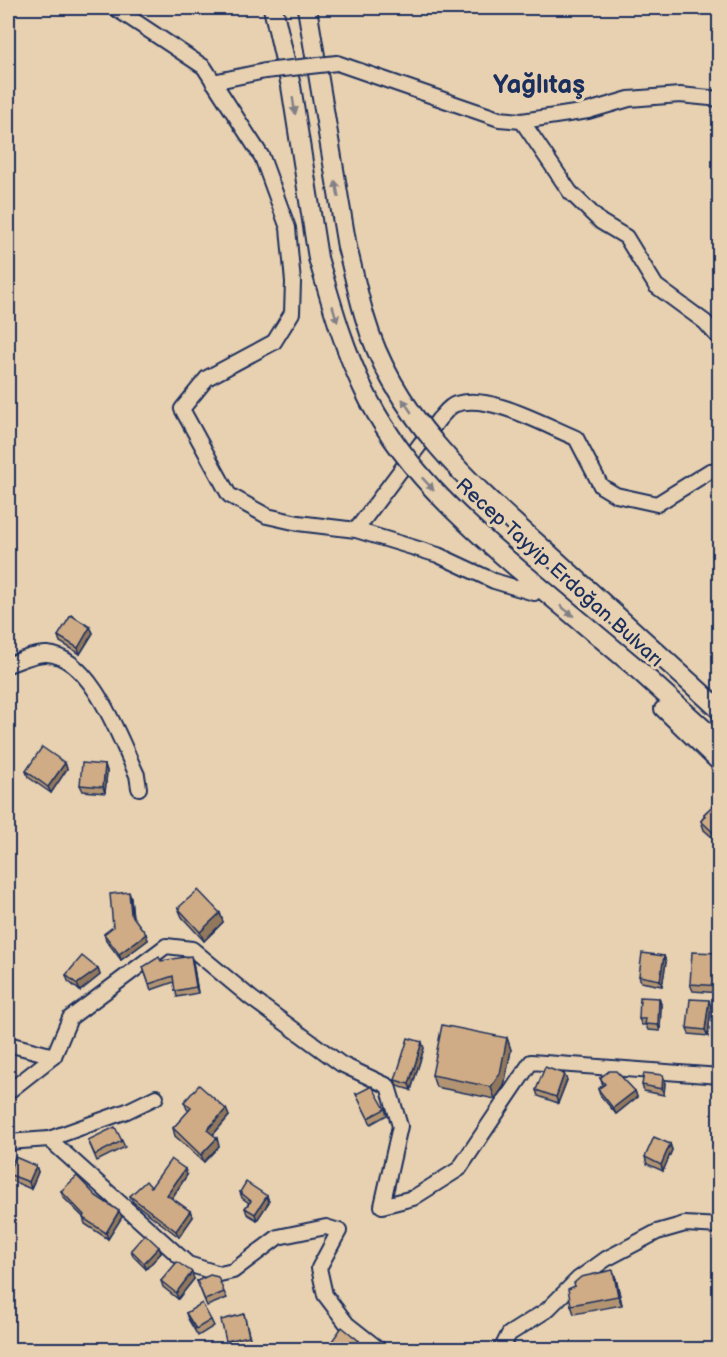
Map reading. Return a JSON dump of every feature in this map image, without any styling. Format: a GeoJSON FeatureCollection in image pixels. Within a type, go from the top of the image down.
{"type":"FeatureCollection","features":[{"type":"Feature","properties":{"kind":"main road","name":"Recep Tayyip Erdoğan Bulvarı"},"geometry":{"type":"LineString","coordinates":[[273,8],[291,86],[318,258],[337,323],[363,388],[390,436],[422,477],[451,508],[523,573],[634,666],[720,744]]}},
{"type":"Feature","properties":{"kind":"main road","name":"Recep Tayyip Erdoğan Bulvarı"},"geometry":{"type":"LineString","coordinates":[[307,8],[347,247],[365,319],[400,396],[447,458],[720,710]]}},
{"type":"Feature","properties":{"kind":"street"},"geometry":{"type":"LineString","coordinates":[[116,8],[204,67],[246,129],[274,184],[288,228],[293,282],[292,313],[273,342],[207,378],[182,410],[229,495],[267,516],[298,524],[356,530],[438,555],[494,581],[534,593]]}},
{"type":"Feature","properties":{"kind":"street"},"geometry":{"type":"LineString","coordinates":[[213,82],[265,71],[337,63],[499,119],[522,121],[588,111],[629,99],[680,95],[720,99]]}},
{"type":"Feature","properties":{"kind":"street"},"geometry":{"type":"LineString","coordinates":[[522,121],[570,192],[600,222],[626,237],[656,286],[705,322],[720,339]]}},
{"type":"Feature","properties":{"kind":"street"},"geometry":{"type":"LineString","coordinates":[[356,530],[439,419],[453,404],[472,401],[492,404],[576,438],[601,486],[616,495],[657,504],[710,471],[720,470]]}},
{"type":"Feature","properties":{"kind":"street"},"geometry":{"type":"LineString","coordinates":[[8,665],[44,654],[58,656],[78,668],[95,690],[137,775],[139,788]]}},
{"type":"Feature","properties":{"kind":"street"},"geometry":{"type":"LineString","coordinates":[[662,709],[720,765]]}},
{"type":"Feature","properties":{"kind":"street"},"geometry":{"type":"LineString","coordinates":[[8,1092],[54,1056],[70,1018],[166,946],[192,950],[251,998],[341,1064],[387,1086],[400,1126],[382,1206],[413,1198],[459,1169],[531,1062],[720,1076]]}},
{"type":"Feature","properties":{"kind":"street"},"geometry":{"type":"LineString","coordinates":[[8,1044],[54,1056]]}},
{"type":"Feature","properties":{"kind":"street"},"geometry":{"type":"LineString","coordinates":[[8,1142],[49,1139],[128,1111],[156,1097]]}},
{"type":"Feature","properties":{"kind":"street"},"geometry":{"type":"LineString","coordinates":[[49,1139],[188,1264],[209,1271],[220,1274],[233,1272],[278,1237],[326,1227],[339,1231],[319,1268],[325,1295],[347,1324],[380,1350]]}},
{"type":"Feature","properties":{"kind":"street"},"geometry":{"type":"LineString","coordinates":[[501,1350],[509,1334],[546,1310],[578,1279],[606,1259],[657,1232],[685,1224],[720,1226]]}},
{"type":"Feature","properties":{"kind":"building"},"geometry":{"type":"Polygon","coordinates":[[[71,615],[90,627],[78,648],[58,636],[71,615]]]}},
{"type":"Feature","properties":{"kind":"building"},"geometry":{"type":"Polygon","coordinates":[[[42,747],[65,763],[48,787],[26,771],[42,747]]]}},
{"type":"Feature","properties":{"kind":"building"},"geometry":{"type":"Polygon","coordinates":[[[82,763],[105,765],[103,787],[80,785],[82,763]]]}},
{"type":"Feature","properties":{"kind":"building"},"geometry":{"type":"Polygon","coordinates":[[[720,799],[720,839],[701,821],[704,814],[720,799]]]}},
{"type":"Feature","properties":{"kind":"building"},"geometry":{"type":"Polygon","coordinates":[[[198,890],[220,913],[200,932],[178,908],[198,890]]]}},
{"type":"Feature","properties":{"kind":"building"},"geometry":{"type":"Polygon","coordinates":[[[129,892],[131,914],[146,934],[119,954],[104,934],[113,927],[110,894],[129,892]]]}},
{"type":"Feature","properties":{"kind":"building"},"geometry":{"type":"Polygon","coordinates":[[[692,952],[720,953],[720,986],[690,984],[692,952]]]}},
{"type":"Feature","properties":{"kind":"building"},"geometry":{"type":"Polygon","coordinates":[[[642,953],[664,956],[660,980],[639,976],[642,953]]]}},
{"type":"Feature","properties":{"kind":"building"},"geometry":{"type":"Polygon","coordinates":[[[82,956],[98,969],[77,984],[66,975],[82,956]]]}},
{"type":"Feature","properties":{"kind":"building"},"geometry":{"type":"Polygon","coordinates":[[[191,956],[196,987],[175,991],[173,976],[149,984],[143,967],[159,957],[161,961],[191,956]]]}},
{"type":"Feature","properties":{"kind":"building"},"geometry":{"type":"Polygon","coordinates":[[[640,997],[659,998],[658,1025],[645,1024],[646,1019],[639,1019],[640,997]]]}},
{"type":"Feature","properties":{"kind":"building"},"geometry":{"type":"Polygon","coordinates":[[[690,999],[709,1000],[705,1030],[687,1028],[690,999]]]}},
{"type":"Feature","properties":{"kind":"building"},"geometry":{"type":"Polygon","coordinates":[[[442,1025],[507,1038],[500,1074],[491,1087],[432,1075],[442,1025]]]}},
{"type":"Feature","properties":{"kind":"building"},"geometry":{"type":"Polygon","coordinates":[[[408,1038],[422,1042],[409,1084],[395,1080],[408,1038]]]}},
{"type":"Feature","properties":{"kind":"building"},"geometry":{"type":"Polygon","coordinates":[[[545,1067],[564,1074],[556,1097],[536,1090],[545,1067]]]}},
{"type":"Feature","properties":{"kind":"building"},"geometry":{"type":"Polygon","coordinates":[[[609,1071],[616,1071],[635,1091],[613,1108],[598,1089],[605,1084],[600,1078],[609,1071]]]}},
{"type":"Feature","properties":{"kind":"building"},"geometry":{"type":"Polygon","coordinates":[[[644,1073],[663,1075],[662,1089],[642,1085],[644,1073]]]}},
{"type":"Feature","properties":{"kind":"building"},"geometry":{"type":"Polygon","coordinates":[[[199,1085],[226,1109],[207,1130],[217,1138],[201,1155],[173,1128],[191,1108],[184,1102],[199,1085]]]}},
{"type":"Feature","properties":{"kind":"building"},"geometry":{"type":"Polygon","coordinates":[[[372,1086],[385,1109],[368,1118],[356,1094],[372,1086]]]}},
{"type":"Feature","properties":{"kind":"building"},"geometry":{"type":"Polygon","coordinates":[[[115,1127],[122,1141],[95,1155],[88,1140],[115,1127]]]}},
{"type":"Feature","properties":{"kind":"building"},"geometry":{"type":"Polygon","coordinates":[[[654,1137],[670,1144],[661,1165],[645,1157],[654,1137]]]}},
{"type":"Feature","properties":{"kind":"building"},"geometry":{"type":"Polygon","coordinates":[[[15,1157],[36,1166],[29,1182],[8,1174],[15,1157]]]}},
{"type":"Feature","properties":{"kind":"building"},"geometry":{"type":"Polygon","coordinates":[[[171,1159],[185,1169],[167,1195],[190,1211],[176,1231],[130,1196],[146,1181],[151,1187],[171,1159]]]}},
{"type":"Feature","properties":{"kind":"building"},"geometry":{"type":"Polygon","coordinates":[[[77,1176],[96,1196],[119,1211],[106,1233],[83,1218],[84,1215],[61,1191],[77,1176]]]}},
{"type":"Feature","properties":{"kind":"building"},"geometry":{"type":"Polygon","coordinates":[[[246,1182],[267,1196],[255,1214],[245,1208],[251,1201],[240,1192],[246,1182]]]}},
{"type":"Feature","properties":{"kind":"building"},"geometry":{"type":"Polygon","coordinates":[[[715,1229],[720,1229],[720,1245],[715,1245],[715,1229]]]}},
{"type":"Feature","properties":{"kind":"building"},"geometry":{"type":"Polygon","coordinates":[[[145,1234],[159,1247],[144,1263],[131,1250],[145,1234]]]}},
{"type":"Feature","properties":{"kind":"building"},"geometry":{"type":"Polygon","coordinates":[[[177,1262],[192,1272],[176,1293],[161,1281],[177,1262]]]}},
{"type":"Feature","properties":{"kind":"building"},"geometry":{"type":"Polygon","coordinates":[[[613,1270],[618,1296],[571,1305],[568,1289],[575,1286],[574,1283],[581,1277],[613,1270]]]}},
{"type":"Feature","properties":{"kind":"building"},"geometry":{"type":"Polygon","coordinates":[[[210,1275],[218,1277],[224,1292],[205,1300],[197,1281],[210,1275]]]}},
{"type":"Feature","properties":{"kind":"building"},"geometry":{"type":"Polygon","coordinates":[[[202,1303],[211,1320],[196,1329],[186,1313],[202,1303]]]}},
{"type":"Feature","properties":{"kind":"building"},"geometry":{"type":"Polygon","coordinates":[[[244,1314],[249,1336],[226,1341],[221,1320],[244,1314]]]}},
{"type":"Feature","properties":{"kind":"building"},"geometry":{"type":"Polygon","coordinates":[[[342,1327],[359,1341],[353,1350],[329,1350],[327,1348],[342,1327]]]}},
{"type":"Feature","properties":{"kind":"district","name":"Yağlıtaş"},"geometry":{"type":"Point","coordinates":[539,84]}}]}
